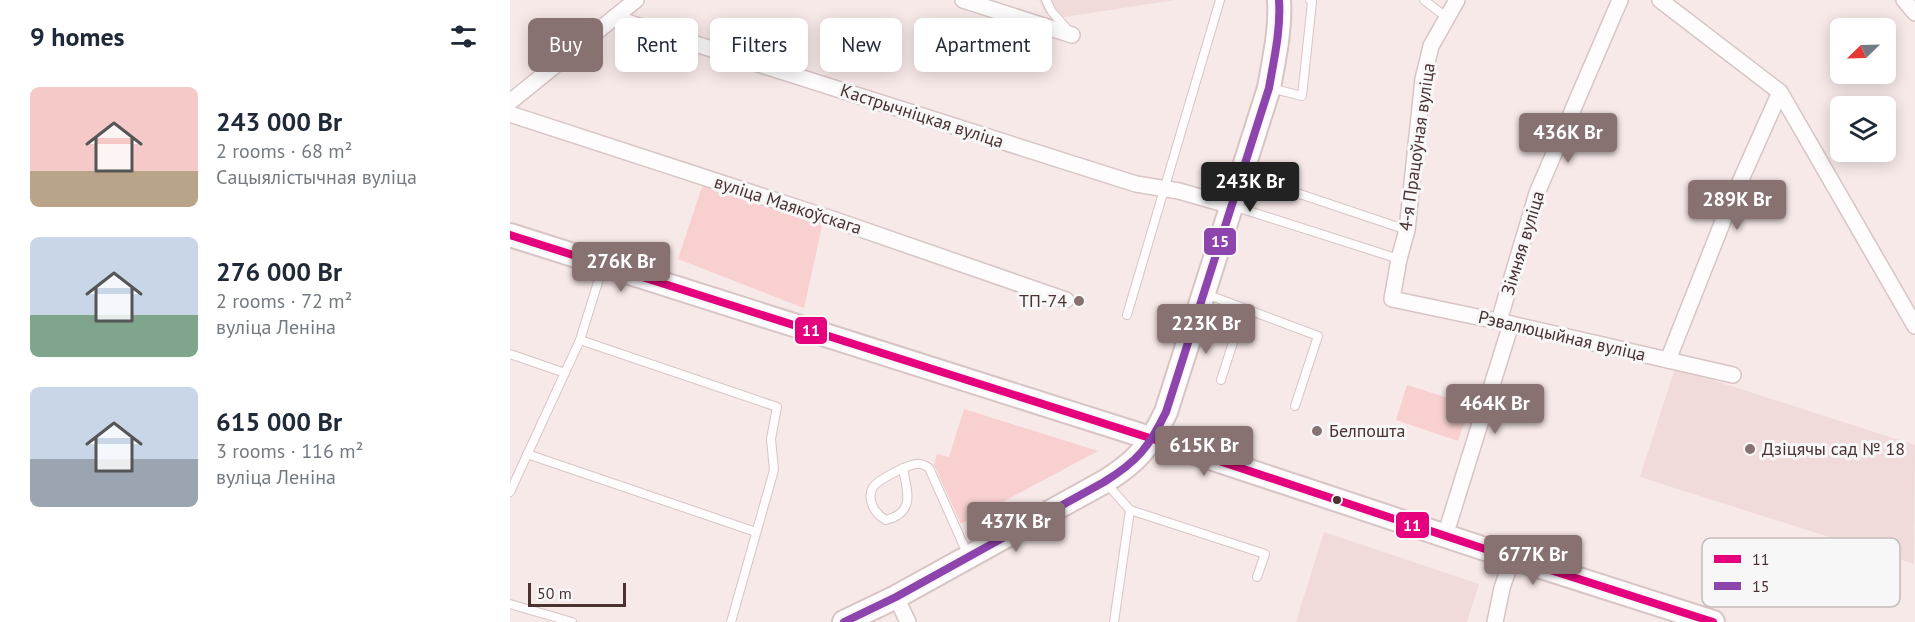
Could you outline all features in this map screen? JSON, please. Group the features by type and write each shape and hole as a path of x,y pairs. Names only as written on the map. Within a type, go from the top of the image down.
{"main road":[{"path":"844,622 896,597 1104,482 1124,470 1153,439 1166,412 1269,88 1276,53 1279,0"},
{"path":"510,235 1153,439 1713,622"}],"street":[{"path":"510,102 636,0"},
{"path":"963,0 1072,34"},
{"name":"4-я Працоўная вуліца","path":"1392,299 1407,230 1423,79 1431,46 1457,0"},
{"name":"Зімняя вуліца","path":"1445,536 1505,322 1538,193 1620,0"},
{"path":"1660,0 1780,92 1915,326"},
{"path":"1904,0 1915,13"},
{"name":"Кастрычніцкая вуліца","path":"614,18 1136,184 1164,187 1231,206"},
{"path":"1668,360 1727,211 1780,92"},
{"name":"вуліца Маякоўскага","path":"510,114 832,219 1066,300"},
{"name":"Рэвалюцыйная вуліца","path":"1392,299 1505,322 1732,375"},
{"path":"1495,622 1502,588 1512,558"},
{"path":"896,597 908,622"}],"lane":[{"path":"1046,0 1052,12 1072,34"},
{"path":"1127,315 1220,0"},
{"path":"1269,88 1302,96 1312,2 1310,0"},
{"path":"1424,0 1446,16"},
{"path":"1241,174 1407,230"},
{"path":"1231,206 1399,259"},
{"path":"510,492 580,340 603,266"},
{"path":"1204,293 1318,336 1296,406"},
{"path":"1221,380 1244,308"},
{"path":"580,340 777,407 771,439 774,470 731,622"},
{"path":"510,354 565,373"},
{"path":"527,454 756,532"},
{"path":"903,468 908,503 903,512 896,517 886,520 879,516 873,507 871,494 874,485 903,468 918,463 929,468 968,557"},
{"path":"1104,482 1113,489 1130,510 1264,554 1257,577"},
{"path":"1114,622 1130,510"},
{"path":"510,604 572,622"}],"shaded area":[{"path":"1039,0 1175,0 1065,17 1045,13"},
{"path":"703,184 822,226 804,308 678,259"},
{"path":"1675,368 1915,445 1914,564 1900,560 1900,538 1832,538 1640,477"},
{"path":"1407,385 1470,405 1458,441 1396,420"},
{"path":"964,409 1098,451 961,524 934,465 937,454 949,457"},
{"path":"1324,532 1479,584 1467,622 1296,622"}],"transit line":[{"name":"15","path":"844,622 896,597 1104,482 1126,467 1148,444 1166,412 1269,88 1278,33 1279,0"},
{"name":"11","path":"510,235 1153,439 1713,622"}],"place":[{"name":"ТП-74","path":"1079,301"},
{"name":"Белпошта","path":"1317,431"},
{"name":"Дзіцячы сад № 18","path":"1750,449"}]}
